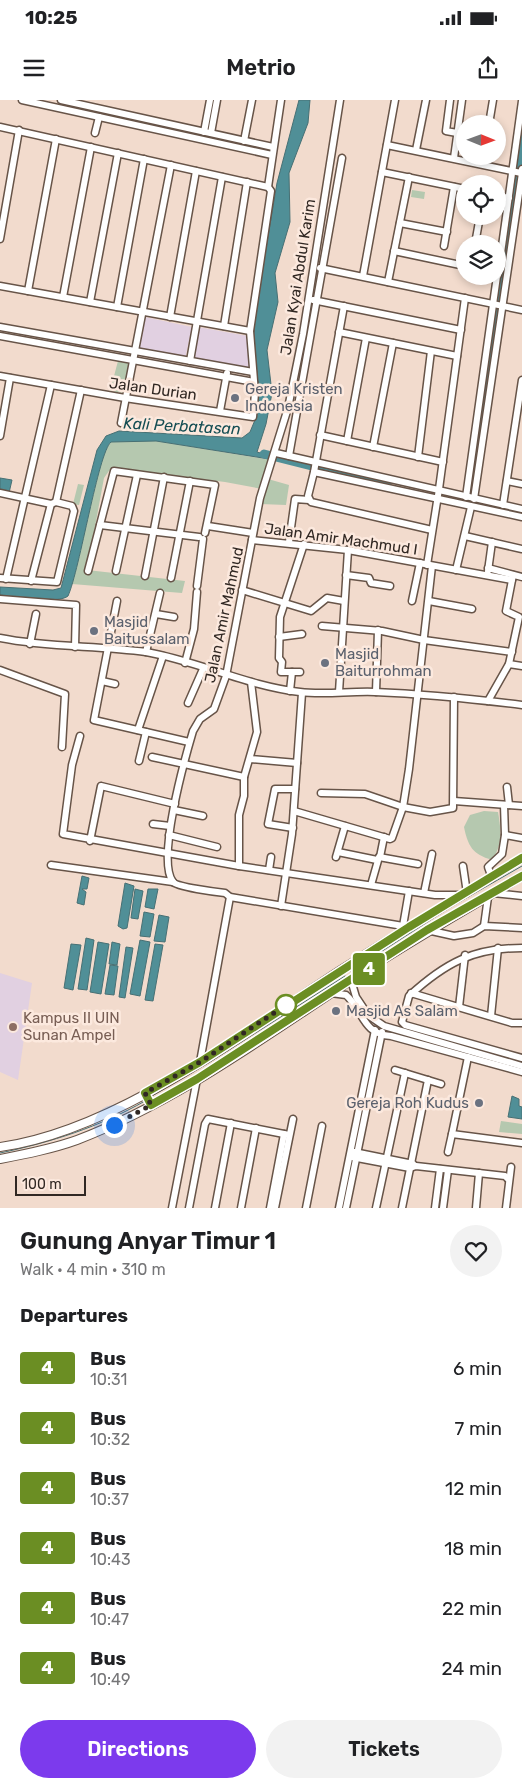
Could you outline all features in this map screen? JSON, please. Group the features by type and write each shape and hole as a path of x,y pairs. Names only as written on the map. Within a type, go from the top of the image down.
{"main road":[{"path":"0,1147 40,1138 77,1126 145,1093 200,1062 406,926 466,894 522,858"},
{"path":"0,1159 34,1152 75,1140 114,1125 151,1105 197,1079 427,930 522,876"},
{"path":"145,1093 151,1105"}],"street":[{"path":"22,100 272,155"},
{"path":"62,100 95,104 148,119 273,148"},
{"path":"208,132 210,100"},
{"path":"208,132 217,100"},
{"path":"244,141 252,100"},
{"path":"0,336 254,382 250,331 271,191 268,187 281,100"},
{"name":"Jalan Kyai Abdul Karim","path":"275,456 295,377 326,174 340,100"},
{"path":"363,276 395,100"},
{"path":"416,150 426,100"},
{"path":"450,100 445,129 447,132 456,133"},
{"path":"460,115 462,100"},
{"path":"490,115 492,100"},
{"path":"470,498 498,305 519,205 522,101"},
{"path":"95,133 98,117"},
{"path":"146,127 148,119"},
{"path":"0,127 268,187"},
{"path":"0,240 19,130"},
{"path":"28,291 56,139"},
{"path":"387,145 454,158 456,141"},
{"path":"63,297 91,147"},
{"path":"90,302 118,153"},
{"path":"289,456 342,158"},
{"path":"117,307 144,159"},
{"path":"121,423 170,165"},
{"path":"488,165 519,172"},
{"path":"170,317 196,171"},
{"path":"382,172 454,187 444,246"},
{"path":"504,235 509,198 519,172"},
{"path":"326,174 338,176"},
{"path":"190,361 222,177"},
{"path":"388,282 409,178"},
{"path":"224,326 247,182"},
{"path":"400,223 447,232"},
{"path":"394,251 456,264"},
{"path":"312,266 522,310"},
{"path":"498,285 498,305"},
{"path":"0,286 250,331"},
{"path":"308,298 461,330"},
{"path":"412,601 426,565 443,462 465,298"},
{"path":"310,501 308,496 344,306"},
{"path":"0,327 253,372"},
{"path":"339,332 457,356"},
{"path":"347,441 366,338"},
{"path":"374,447 393,343"},
{"path":"418,457 431,351"},
{"path":"220,411 228,368"},
{"name":"Jalan Durian","path":"0,376 125,398 253,417 254,382"},
{"path":"0,436 10,378"},
{"path":"503,505 522,380"},
{"path":"0,494 25,498 53,503 72,506 74,511 58,580 54,583 3,578 25,498 50,385"},
{"path":"32,581 81,390"},
{"path":"320,434 443,462"},
{"path":"275,456 289,456 315,467 438,495 471,507 522,517"},
{"name":"Jalan Amir Mahmud","path":"172,882 167,854 170,826 189,742 198,722 216,706 226,676 260,498 275,456"},
{"path":"315,467 438,495 470,498 522,509"},
{"path":"88,571 113,472 215,485 204,532 194,628 185,663"},
{"path":"116,571 137,474"},
{"path":"145,576 164,477"},
{"path":"171,578 190,481"},
{"path":"507,481 522,484"},
{"path":"289,542 295,499 432,530"},
{"path":"456,570 471,507"},
{"name":"Jalan Amir Machmud I","path":"100,524 179,534 204,532 253,534 289,542 348,550 456,570 487,572 513,578 522,578"},
{"path":"465,536 522,549"},
{"path":"487,572 492,542"},
{"path":"300,672 281,672 279,626 284,602 304,544"},
{"path":"339,692 348,550"},
{"path":"294,811 391,839 403,807 418,694 429,601 426,565"},
{"path":"346,575 368,578 370,583 390,586"},
{"path":"488,701 509,664 520,614 506,611 513,578"},
{"path":"242,590 311,611 327,598 344,601"},
{"path":"146,652 160,593"},
{"path":"0,599 75,604 77,608 74,647"},
{"path":"117,601 110,647 94,720 189,742"},
{"path":"429,601 472,609"},
{"path":"30,644 36,614"},
{"path":"156,614 174,617"},
{"path":"322,626 378,630 424,640 512,652"},
{"path":"376,692 378,630"},
{"path":"279,637 302,634"},
{"path":"0,638 30,644 110,647 146,652 226,676 290,691 418,694 522,705"},
{"path":"138,730 163,656"},
{"path":"509,664 522,666"},
{"path":"188,703 203,669"},
{"path":"0,670 64,693 62,746"},
{"path":"290,691 292,672"},
{"path":"102,680 116,684"},
{"path":"239,866 238,815 244,796 244,777 257,732 252,682"},
{"path":"281,906 289,872 302,692"},
{"path":"321,793 365,794 403,807 430,812 446,811 453,808 454,697"},
{"path":"139,761 146,732"},
{"path":"80,736 72,765 63,834 90,841 239,866 424,893 466,894 463,866"},
{"path":"152,757 244,777"},
{"path":"250,760 297,762"},
{"path":"90,841 101,786 202,816"},
{"path":"492,878 488,867 502,854 505,835 506,787"},
{"path":"293,828 268,824 275,789 295,789"},
{"path":"454,801 522,806"},
{"path":"153,824 170,826"},
{"path":"345,826 337,855 418,864"},
{"path":"505,835 522,838"},
{"path":"169,836 216,847"},
{"path":"371,885 384,837"},
{"path":"424,893 432,854"},
{"path":"269,870 271,857"},
{"path":"51,865 172,882 225,893 234,898 406,926 409,891"},
{"path":"484,926 490,895 522,896"},
{"path":"200,1062 234,898"},
{"path":"427,930 454,936 473,933 484,926 522,928"},
{"path":"491,1016 498,948"},
{"path":"522,948 498,948 465,955 411,993 407,999 402,1022 405,1025 522,1058"},
{"path":"460,1006 465,955"},
{"path":"448,968 463,973"},
{"path":"351,980 353,998 374,1032 522,1072"},
{"path":"425,982 426,996"},
{"path":"331,993 353,998 376,1023 522,1066"},
{"path":"411,993 522,1023"},
{"path":"346,1208 376,1023"},
{"path":"339,1208 354,1155 384,1026"},
{"path":"448,1152 468,1057"},
{"path":"395,1070 441,1084"},
{"path":"376,1208 405,1073"},
{"path":"172,1208 197,1079"},
{"path":"402,1208 428,1080"},
{"path":"189,1208 206,1121 210,1119 287,1135"},
{"path":"270,1208 287,1135 293,1119"},
{"path":"214,1208 231,1123"},
{"path":"306,1208 322,1126"},
{"path":"241,1208 256,1128"},
{"path":"452,1134 522,1143"},
{"path":"275,1208 287,1135"},
{"path":"354,1155 412,1166 505,1176 508,1179"},
{"path":"506,1208 508,1179 511,1167"},
{"path":"435,1208 440,1169"},
{"path":"443,1208 448,1170"},
{"path":"476,1208 479,1172"}],"shaded area":[{"path":"145,317 192,327 185,359 139,350"},
{"path":"198,327 248,336 251,370 191,359"},
{"name":"Kampus II UIN Sunan Ampel","path":"0,973 32,983 18,1080 0,1072"}],"green space":[{"path":"412,190 425,192 424,199 411,197"},
{"path":"118,361 129,363 123,393 110,391"},
{"path":"128,440 156,441 272,460 262,489 225,482 111,468 104,478 87,570 185,581 182,593 72,584 103,454 111,442"},
{"path":"268,479 289,485 286,505 260,504"},
{"path":"78,484 84,485 79,505 73,504"},
{"path":"484,811 498,812 500,843 492,860 475,852 469,844 464,827 470,815"},
{"path":"501,1121 522,1124 522,1134 499,1132"}],"water":[{"name":"Kali Perbatasan","path":"299,100 310,100 308,123 289,173 290,222 275,273 278,302 267,350 272,393 266,424 257,452 270,456 269,459 156,441 111,442 100,467 78,562 68,596 56,600 46,600 0,595 0,587 53,590 61,588 97,450 106,436 119,431 242,438 250,432 255,420 257,395 252,331 277,183"},
{"path":"0,478 12,480 9,493 0,491"},
{"path":"82,876 89,878 87,889 82,889 86,892 84,905 77,903"},
{"path":"125,883 134,886 127,928 123,929 118,926"},
{"path":"135,889 143,891 138,919 131,918"},
{"path":"148,889 158,889 154,909 145,907"},
{"path":"144,912 154,914 150,937 140,936"},
{"path":"159,915 169,917 165,942 154,941"},
{"path":"86,938 94,940 87,990 78,989"},
{"path":"140,940 150,942 140,996 130,994"},
{"path":"98,942 109,944 101,994 90,992"},
{"path":"112,942 120,944 117,965 109,964"},
{"path":"71,944 81,945 73,990 64,988"},
{"path":"155,944 163,945 153,1001 145,1000"},
{"path":"126,947 133,948 125,998 119,997"},
{"path":"110,965 118,966 114,995 105,994"},
{"path":"512,1096 519,1099 519,1106 522,1107 522,1119 508,1117"}],"waterway":[{"path":"469,502 522,136"},
{"path":"264,454 387,485"},
{"path":"351,971 454,905 522,866"},
{"path":"152,1096 210,1062 345,976"},
{"path":"354,1150 371,1063"},
{"path":"0,1153 75,1133 110,1119 145,1101"},
{"path":"342,1208 352,1159"}],"bus line":[{"name":"4","path":"522,858 343,968 200,1062 145,1093 151,1105 197,1079 427,930 522,876"}],"place":[{"name":"Gereja Kristen Indonesia","path":"235,398"},
{"name":"Masjid Baitussalam","path":"94,631"},
{"name":"Masjid Baiturrohman","path":"325,663"},
{"name":"Masjid As Salam","path":"336,1011"},
{"name":"Kampus II UIN Sunan Ampel","path":"13,1027"},
{"name":"Gereja Roh Kudus","path":"479,1103"}],"route":[{"path":"114,1125 151,1105 145,1093 200,1062 286,1005"}]}
